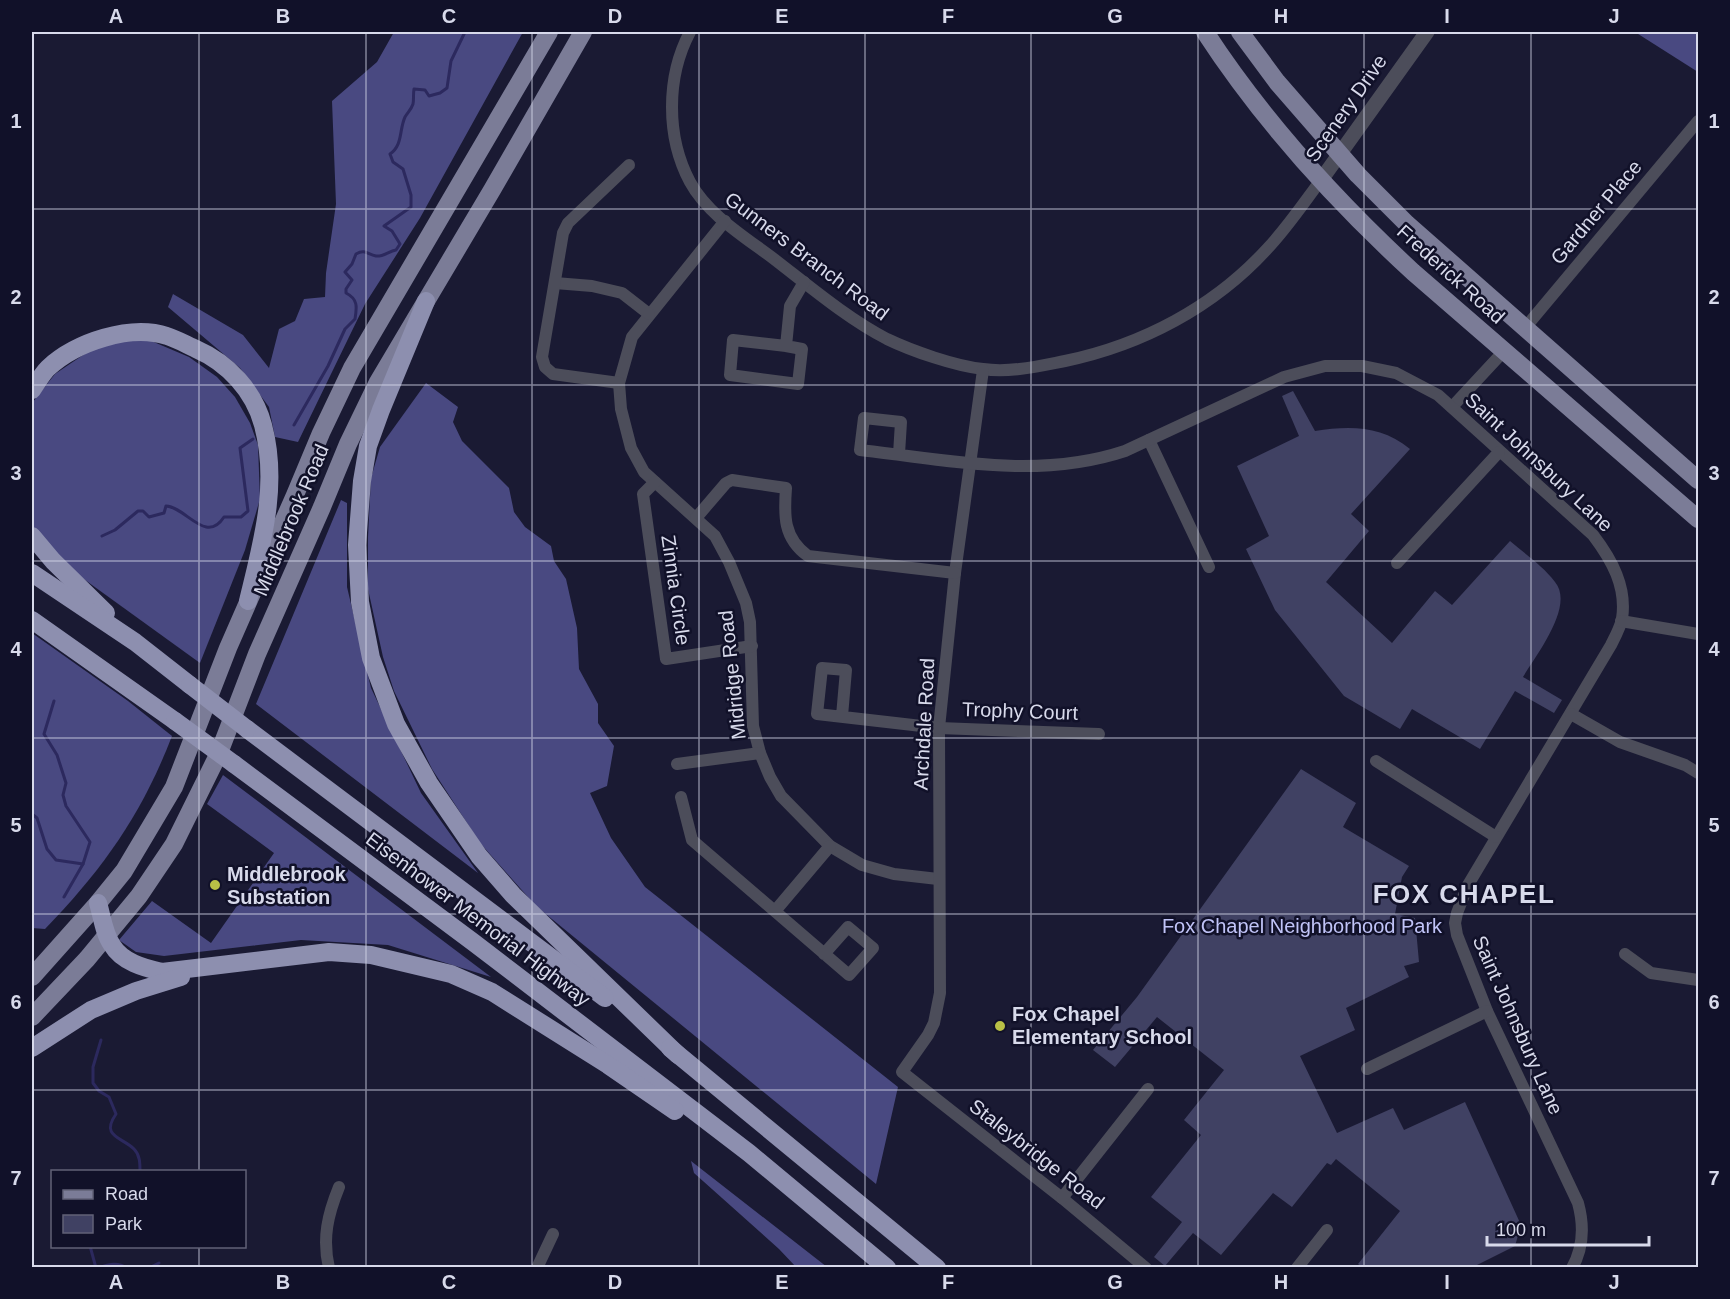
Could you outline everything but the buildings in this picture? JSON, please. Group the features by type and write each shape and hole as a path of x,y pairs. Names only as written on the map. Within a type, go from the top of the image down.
{"highway":[{"path":"426,301 368,446 357,545 360,603 371,658 396,724 429,783 479,856 513,895 678,1055"},
{"path":"32,390 48,368 72,352 100,338 130,332 166,335 213,356 237,377 251,398 263,424 268,457 268,510 248,601"},
{"path":"32,536 53,561 135,642"},
{"path":"32,573 135,642 247,729 640,1024 937,1268"},
{"name":"Eisenhower Memorial Highway","path":"32,620 234,764 473,942 749,1153 887,1268"},
{"path":"98,903 112,945 124,957 142,968 162,972 329,952 371,955 451,974 492,992 608,1065 799,1196"},
{"path":"32,1048 91,1010 136,991 194,973 243,962"}],"main road":[{"name":"Middlebrook Road","path":"32,977 124,871 174,787 228,648 321,433 352,368 549,32"},
{"name":"Middlebrook Road","path":"32,1017 87,959 140,896 174,844 219,753 257,654 348,444 378,382 583,32"},
{"name":"Frederick Road","path":"1205,32 1254,101 1321,180 1371,232 1413,272 1698,519"},
{"name":"Frederick Road","path":"1240,32 1277,82 1340,154 1407,224 1698,480"}],"street":[{"name":"Gunners Branch Road","path":"690,32 676,72 671,111 673,130 680,161 691,184 711,210 804,282 886,338 923,354 984,370 1033,368 1081,358 1151,334 1197,308 1233,281 1266,250 1291,222 1321,180"},
{"name":"Scenery Drive","path":"1321,180 1426,32"},
{"name":"Gardner Place","path":"1524,328 1698,121"},
{"path":"619,383 553,374 545,366 542,357 563,233 568,223 629,165"},
{"name":"Midridge Road","path":"725,221 632,337 619,383 621,410 631,448 644,472 715,536 729,562 746,603 752,646 753,726 760,753 781,796 830,846 862,866 894,874 938,879"},
{"path":"786,346 790,306 804,282"},
{"path":"555,283 603,288 622,293 649,314"},
{"path":"733,340 786,346 802,349 798,384 730,375 733,340"},
{"path":"1452,407 1504,351"},
{"name":"Saint Johnsbury Lane","path":"899,454 1016,467 1072,464 1101,459 1149,440 1284,377 1324,366 1362,366 1396,373 1438,395 1593,535 1608,555 1619,584 1623,604 1621,621 1611,645 1468,885 1455,923 1463,953 1487,1011 1578,1203 1583,1220 1582,1237 1575,1267"},
{"name":"Archdale Road","path":"902,1072 928,1035 936,1014 940,993 939,728 955,573 984,370"},
{"path":"1149,440 1209,567"},
{"path":"1397,563 1499,452"},
{"path":"696,518 726,483 732,480 786,488 784,519 800,549 808,555 955,573"},
{"name":"Zinnia Circle","path":"655,482 643,494 666,659 752,646"},
{"path":"1621,621 1698,634"},
{"path":"1571,714 1620,742 1685,765 1698,773"},
{"name":"Trophy Court","path":"842,716 939,728 1099,734"},
{"path":"677,764 760,753"},
{"path":"1376,761 1496,837"},
{"path":"681,797 692,840 824,954"},
{"path":"775,911 830,846"},
{"path":"1625,954 1651,973 1698,980"},
{"path":"1367,1069 1487,1011"},
{"name":"Staleybridge Road","path":"902,1072 1062,1198 1146,1268"},
{"path":"1062,1198 1148,1089"},
{"path":"329,1268 325,1251 326,1230 330,1208 339,1187"},
{"path":"1297,1268 1327,1230"},
{"path":"537,1268 553,1234"}],"green space":[{"path":"1293,391 1315,431 1352,428 1376,431 1388,435 1410,449 1351,514 1369,531 1326,582 1392,643 1435,591 1452,605 1510,541 1545,571 1560,592 1557,617 1544,644 1523,677 1562,700 1554,713 1515,691 1480,749 1412,709 1400,729 1344,696 1275,610 1246,549 1269,536 1237,466 1299,436 1282,396"},
{"name":"Fox Chapel Neighborhood Park","path":"1301,769 1356,803 1343,827 1409,866 1402,877 1395,914 1415,918 1419,962 1404,966 1409,977 1346,1008 1355,1030 1300,1056 1337,1133 1393,1108 1404,1130 1465,1102 1521,1225 1515,1246 1473,1267 1362,1267 1358,1264 1400,1211 1336,1159 1331,1165 1327,1163 1292,1207 1273,1193 1221,1255 1193,1233 1165,1266 1154,1257 1182,1222 1151,1197 1201,1135 1184,1120 1224,1070 1157,1017 1115,1067 1093,1050 1137,997"}],"shaded area":[{"path":"394,32 523,32 420,218 365,304 298,442 275,437 269,407 240,368 168,307 173,294 243,335 269,368 279,329 295,321 304,299 325,297 326,273 336,204 332,101 377,62"},
{"path":"1635,32 1698,32 1698,72"},
{"path":"149,340 189,357 217,377 235,397 250,423 258,445 260,499 245,550 200,663 74,572 34,530 32,524 32,403 55,374 92,349 113,342"},
{"path":"426,383 458,407 453,422 462,441 509,488 514,512 525,527 551,546 554,561 566,579 577,628 579,669 598,704 598,723 614,746 607,786 590,793 611,838 645,887 898,1087 876,1184 536,906 480,843 432,769 394,691 383,657 368,589 371,478 380,447"},
{"path":"341,500 347,503 347,587 371,688 421,793 478,873 256,704"},
{"path":"32,633 128,701 172,736 148,791 119,839 85,885 45,929 32,928"},
{"path":"223,775 491,977 388,945 301,940 164,956 136,952 119,940 152,901 211,943 274,853 207,804"},
{"path":"691,1161 827,1267 796,1267 694,1173"}],"waterway":[{"path":"294,425 328,366 345,329 355,319 356,304 353,298 346,293 352,280 345,272 352,264 356,254 364,252 381,256 396,250 400,244 392,231 384,226 411,207 411,195 403,169 393,162 390,154 399,142 403,122 413,104 414,89 425,90 429,96 447,88 451,61 465,32"},
{"path":"102,536 115,530 138,511 143,511 149,517 164,513 166,506 181,512 203,526 217,525 224,517 241,517 248,511 240,448 253,439"},
{"path":"54,701 44,734 57,755 66,783 63,795 66,806 90,842 83,864 64,897"},
{"path":"32,814 37,818 47,849 56,860 83,864"},
{"path":"101,1040 93,1067 93,1083 99,1091 109,1097 116,1114 110,1127 112,1132 114,1136 136,1151 140,1170"},
{"path":"91,1248 96,1268"},
{"path":"149,1268 159,1263"},
{"path":"100,1268 113,1264 126,1268"}],"place":[{"name":"Middlebrook Substation","path":"215,885"},
{"name":"Fox Chapel Elementary School","path":"1000,1026"}],"district":[{"name":"FOX CHAPEL","path":"1464,894"}]}
